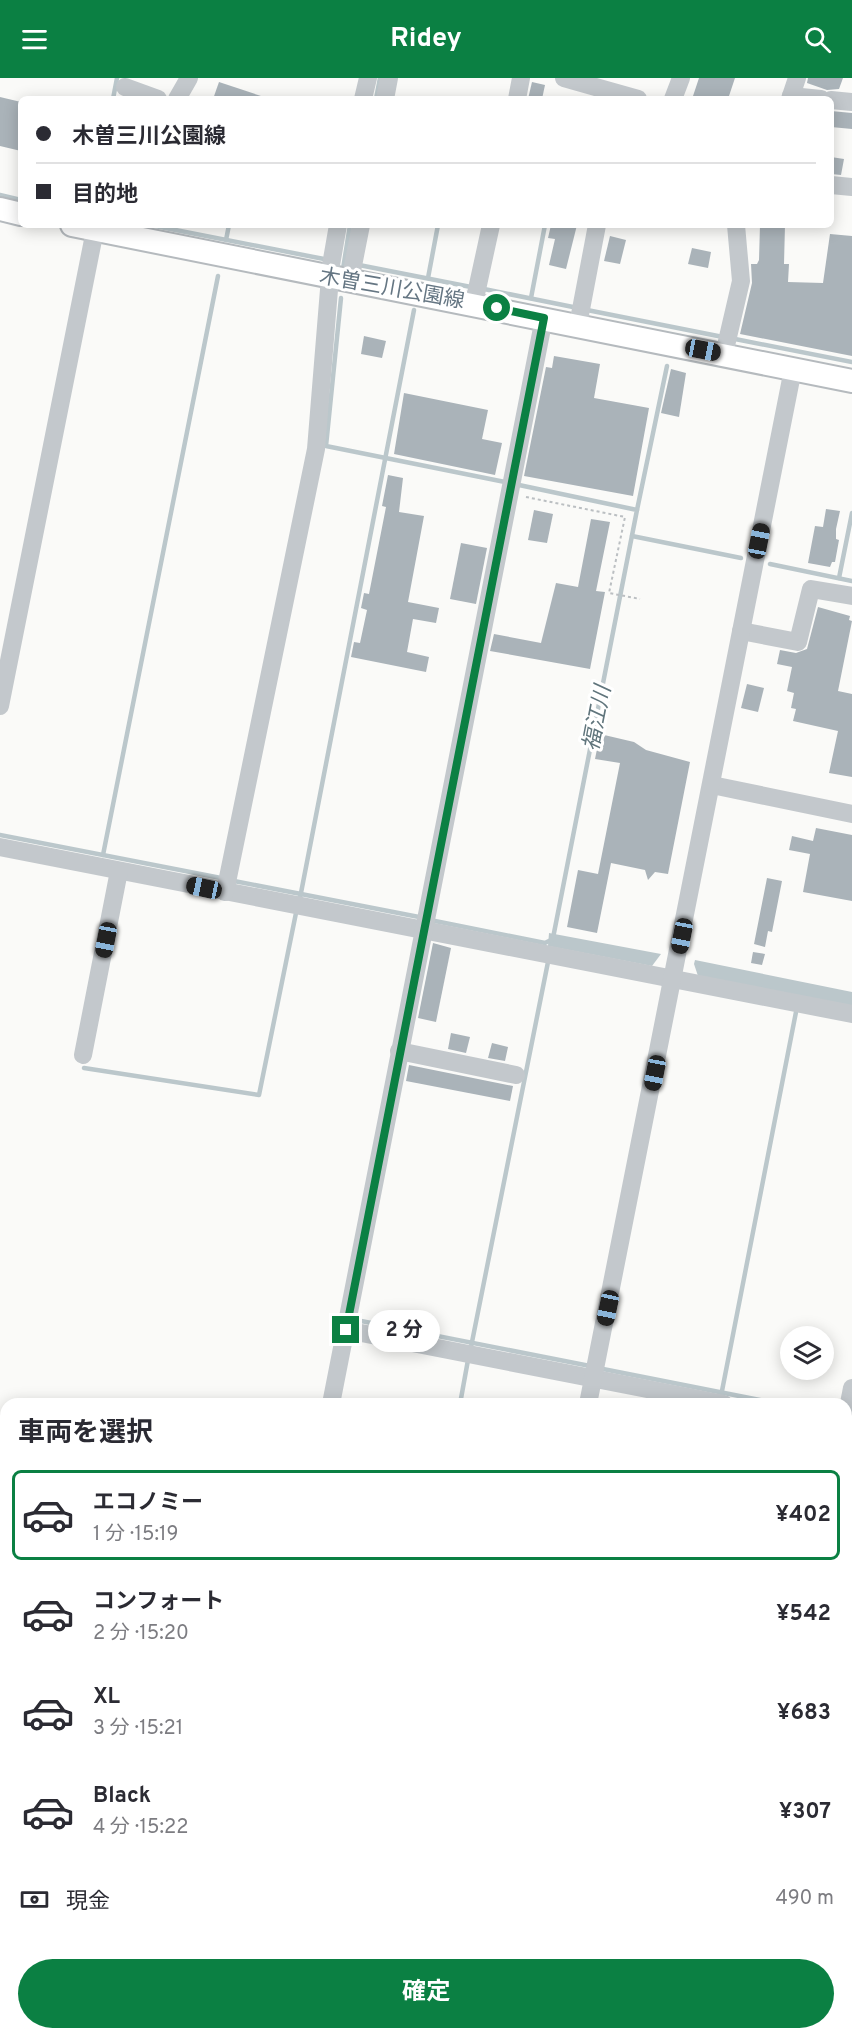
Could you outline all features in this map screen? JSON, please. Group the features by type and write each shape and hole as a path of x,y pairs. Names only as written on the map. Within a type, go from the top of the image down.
{"main road":[{"path":"0,209 18,213"},
{"name":"木曽三川公園線","path":"101,228 340,279 474,303 852,381"}],"street":[{"path":"179,96 189,78"},
{"path":"364,96 368,78"},
{"path":"386,96 389,78"},
{"path":"518,96 521,78"},
{"path":"564,78 622,96"},
{"path":"675,96 681,78"},
{"path":"790,96 797,78"},
{"path":"124,88 149,96"},
{"path":"834,100 852,102"},
{"path":"834,185 852,187"},
{"path":"0,706 96,228"},
{"path":"225,892 316,449 340,279 339,228"},
{"path":"340,279 360,228"},
{"path":"474,303 490,228"},
{"path":"578,325 596,228"},
{"path":"724,354 741,281 736,228"},
{"path":"332,1398 544,318"},
{"path":"589,1398 674,980 793,369"},
{"path":"741,631 798,642 812,589 852,596"},
{"path":"712,785 852,813"},
{"path":"0,848 852,1014"},
{"path":"83,1055 119,871"},
{"path":"399,1051 516,1075"},
{"path":"346,1330 694,1398"}],"path":[{"path":"509,493 625,517 609,593 640,599"}],"shaded area":[{"path":"549,933 661,954 652,966 548,946"},
{"path":"695,960 852,992 852,1006 698,976"}],"building":[{"path":"699,78 735,78 729,96 693,96"},
{"path":"808,78 843,78 839,89 827,90 807,83"},
{"path":"219,82 261,96 214,96"},
{"path":"532,82 545,85 543,96 529,96"},
{"path":"0,97 18,101 18,150 0,146"},
{"path":"834,111 852,113 852,129 834,127"},
{"path":"834,157 844,159 841,175 834,174"},
{"path":"550,228 576,228 566,269 549,265 555,239 548,238"},
{"path":"760,228 785,228 784,264 789,264 788,282 823,283 830,234 852,236 852,356 740,334 752,283 751,264 757,264"},
{"path":"610,236 626,240 620,264 604,261"},
{"path":"692,248 711,252 708,268 688,264"},
{"path":"364,336 386,341 382,358 361,354"},
{"path":"554,356 600,364 594,398 649,408 633,496 524,476 546,367 552,368"},
{"path":"671,369 686,373 679,417 661,413"},
{"path":"404,393 488,410 482,439 502,443 495,475 394,454"},
{"path":"388,475 403,478 399,512 424,516 408,602 439,608 436,623 413,619 407,652 429,657 426,672 351,657 354,642 360,643 367,610 361,608 364,593 369,594 386,507 382,506"},
{"path":"826,509 840,511 836,529 836,539 839,540 835,562 832,562 830,567 808,563 815,526 823,527"},
{"path":"534,510 553,514 547,543 528,540"},
{"path":"591,519 610,522 596,591 605,592 590,669 490,651 494,634 541,643 556,583 578,587"},
{"path":"461,543 487,548 476,604 450,599"},
{"path":"818,607 850,616 849,620 852,621 838,691 852,694 852,777 829,773 838,731 793,721 796,709 791,708 794,693 787,691 792,667 777,664 780,650 796,653 807,649"},
{"path":"747,684 764,688 758,712 741,708"},
{"path":"600,734 634,742 646,750 690,762 668,874 655,872 648,880 645,870 611,863 597,933 567,927 578,870 598,874 620,763 595,759"},
{"path":"816,828 852,835 852,901 803,892 810,854 789,850 792,836 813,841"},
{"path":"767,878 782,881 772,932 768,931 765,947 754,944"},
{"path":"433,943 451,948 436,1022 418,1018"},
{"path":"753,952 765,954 762,965 751,963"},
{"path":"451,1033 470,1037 466,1053 448,1049"},
{"path":"492,1043 508,1047 505,1061 488,1058"},
{"path":"409,1065 513,1086 510,1101 406,1081"}],"waterway":[{"path":"114,96 117,78"},
{"name":"福江川","path":"377,96 380,78"},
{"path":"0,195 18,199"},
{"path":"165,228 324,259"},
{"path":"226,240 228,228"},
{"name":"福江川","path":"343,269 350,228"},
{"path":"428,278 437,228"},
{"path":"531,298 544,228"},
{"path":"359,265 471,287"},
{"path":"103,855 218,276"},
{"path":"484,289 573,307"},
{"name":"福江川","path":"341,298 326,446 505,482"},
{"path":"300,898 414,310"},
{"path":"587,310 723,337"},
{"path":"735,339 852,362"},
{"path":"637,510 667,366"},
{"name":"福江川","path":"519,485 637,510 553,938"},
{"path":"839,578 852,513"},
{"path":"632,536 741,558"},
{"path":"770,564 852,581"},
{"path":"0,835 221,878"},
{"path":"234,881 419,917"},
{"path":"84,1068 259,1095 296,913"},
{"path":"435,921 545,943 553,939"},
{"path":"471,1347 548,962"},
{"path":"721,1396 796,1012"},
{"path":"356,1320 590,1366"},
{"path":"461,1398 468,1360"},
{"path":"603,1369 750,1398"}],"route":[{"path":"346,1330 544,318 497,308"}]}
